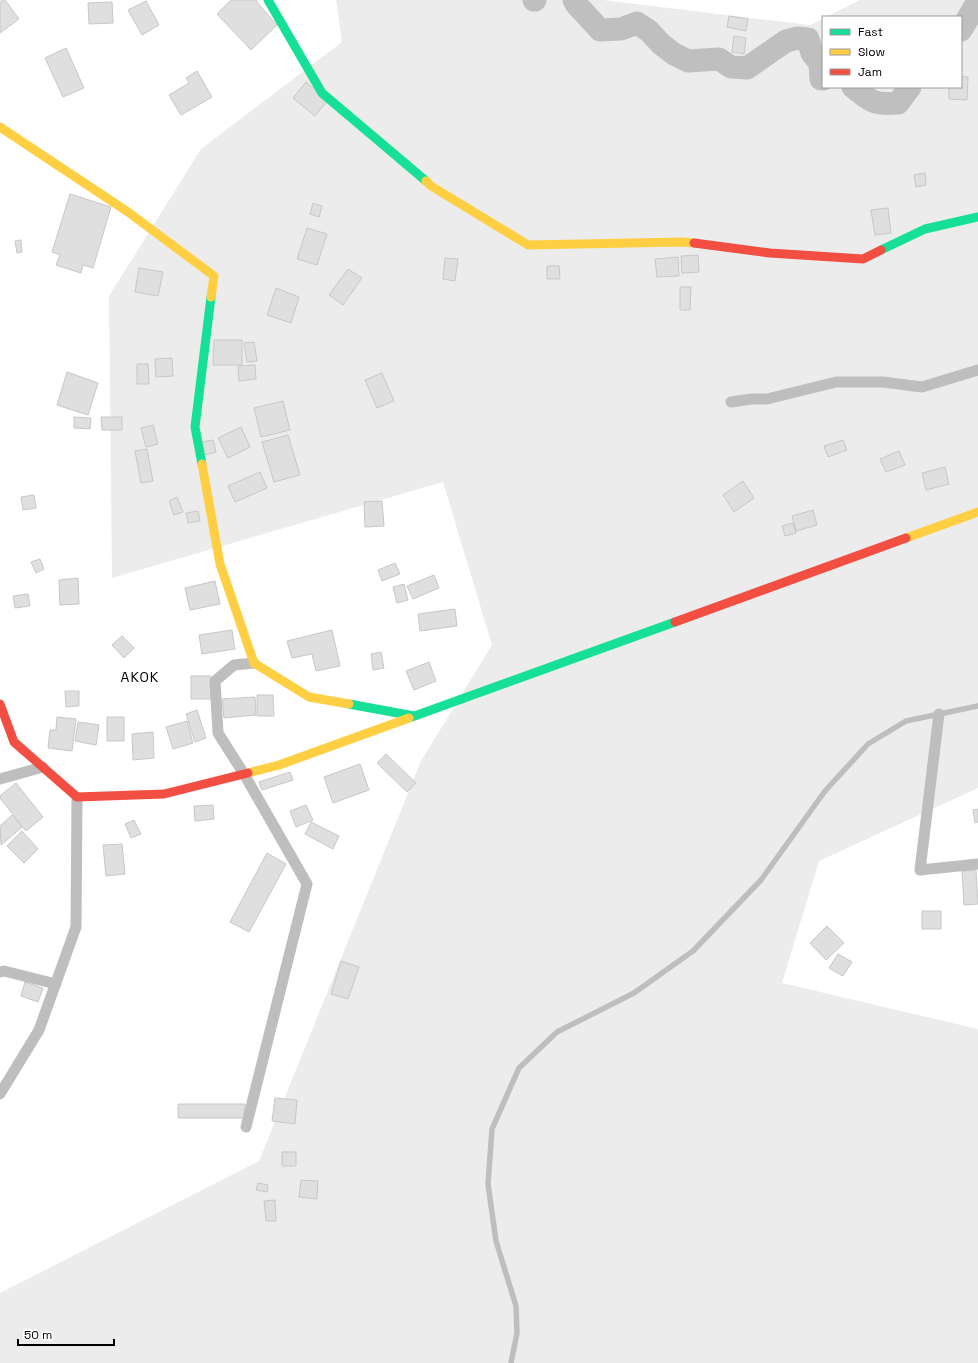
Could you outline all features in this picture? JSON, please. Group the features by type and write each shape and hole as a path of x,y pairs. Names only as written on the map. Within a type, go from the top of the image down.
{"street":[{"path":"268,0 322,93 431,186 528,245 682,242 770,253 864,259 925,229 978,217"},
{"path":"0,127 128,212 214,276 195,427 220,564 254,663"},
{"path":"732,402 752,399 767,399 836,382 883,382 922,387 978,370"},
{"path":"0,704 14,742 77,797 164,794 279,765 978,512"},
{"path":"246,1127 307,884 244,774 218,733 215,681 234,665 254,663 309,697 415,716"},
{"path":"939,714 920,870 978,864"},
{"path":"0,779 42,767"},
{"path":"0,1094 39,1030 76,928 77,797"},
{"path":"0,972 4,971 56,984"}],"lane":[{"path":"512,1363 517,1333 516,1306 496,1241 488,1184 492,1129 519,1068 558,1032 634,993 693,951 762,880 825,791 868,744 906,721 978,706"}],"shaded area":[{"path":"336,0 603,0 810,25 822,19 822,88 962,88 962,16 828,16 860,0 978,0 978,788 819,861 782,983 978,1029 978,1363 0,1363 0,1293 259,1161 421,761 492,645 443,482 112,578 109,296 201,149 342,42"}],"building":[{"path":"5,0 19,19 0,33 0,2"},
{"path":"231,0 257,0 256,1 277,25 251,50 217,14"},
{"path":"146,1 159,25 142,35 128,10"},
{"path":"112,2 113,23 89,24 88,3"},
{"path":"729,16 748,19 746,31 727,27"},
{"path":"734,36 746,38 744,54 732,52"},
{"path":"66,48 84,88 63,97 45,58"},
{"path":"197,71 212,97 181,115 169,95 189,83 186,78"},
{"path":"962,77 968,77 967,100 949,99 949,88 962,88"},
{"path":"306,82 328,100 315,116 293,98"},
{"path":"925,173 926,185 916,187 914,175"},
{"path":"70,194 111,207 93,268 83,265 81,273 56,265 60,255 52,252"},
{"path":"313,203 322,206 319,217 310,214"},
{"path":"888,208 891,233 875,235 871,210"},
{"path":"307,228 327,234 317,265 297,259"},
{"path":"21,240 22,252 17,253 15,241"},
{"path":"698,255 699,272 682,273 681,256"},
{"path":"678,257 679,276 657,277 655,259"},
{"path":"445,258 458,259 455,281 443,279"},
{"path":"547,266 559,266 560,279 547,279"},
{"path":"139,268 163,272 158,296 135,292"},
{"path":"348,269 362,278 343,305 329,295"},
{"path":"680,287 691,287 690,310 680,310"},
{"path":"276,288 299,297 291,323 267,315"},
{"path":"214,340 242,340 242,365 213,365"},
{"path":"254,342 257,361 247,362 244,343"},
{"path":"172,358 173,376 156,377 155,359"},
{"path":"137,364 148,364 149,384 137,384"},
{"path":"255,365 256,379 239,381 238,366"},
{"path":"67,372 98,383 88,415 57,405"},
{"path":"382,373 394,401 377,408 365,380"},
{"path":"283,401 290,430 261,437 254,408"},
{"path":"74,417 91,418 90,429 74,428"},
{"path":"101,417 122,417 122,430 102,430"},
{"path":"153,425 158,444 146,447 141,428"},
{"path":"241,427 250,447 228,458 218,438"},
{"path":"288,435 300,475 274,482 262,442"},
{"path":"213,440 216,452 205,455 202,442"},
{"path":"843,440 847,450 828,457 824,446"},
{"path":"147,449 153,481 141,483 135,451"},
{"path":"899,451 905,465 886,472 880,459"},
{"path":"945,467 949,484 926,490 922,473"},
{"path":"260,472 267,488 235,502 228,486"},
{"path":"743,481 754,498 734,512 723,495"},
{"path":"34,495 36,508 23,510 21,497"},
{"path":"177,497 183,512 174,515 169,501"},
{"path":"382,501 384,526 365,527 364,502"},
{"path":"813,510 817,525 796,531 792,516"},
{"path":"198,511 200,521 188,523 186,513"},
{"path":"793,523 796,533 785,536 782,526"},
{"path":"40,559 44,569 36,573 31,562"},
{"path":"395,563 400,574 382,581 378,570"},
{"path":"434,575 439,588 413,599 407,586"},
{"path":"78,578 79,604 60,605 59,580"},
{"path":"215,581 220,604 190,610 185,588"},
{"path":"404,584 408,600 397,603 393,587"},
{"path":"28,594 30,606 15,608 13,596"},
{"path":"455,609 457,626 420,631 418,614"},
{"path":"232,630 235,649 202,654 199,635"},
{"path":"332,630 340,666 316,671 312,654 292,658 287,641"},
{"path":"122,636 134,648 124,658 112,645"},
{"path":"381,652 384,668 373,670 371,654"},
{"path":"429,662 436,681 414,690 406,671"},
{"path":"191,676 211,676 211,699 191,699"},
{"path":"65,691 79,691 79,706 66,707"},
{"path":"257,695 273,695 274,716 257,716"},
{"path":"255,697 256,715 224,718 222,699"},
{"path":"197,710 206,738 195,742 186,714"},
{"path":"57,717 76,719 72,751 48,748 50,730 56,730"},
{"path":"107,717 124,717 124,741 107,741"},
{"path":"187,721 193,743 173,749 166,727"},
{"path":"78,722 99,725 96,745 75,741"},
{"path":"153,732 154,758 133,760 132,734"},
{"path":"386,754 416,783 407,792 377,763"},
{"path":"360,764 369,790 333,803 324,777"},
{"path":"290,772 293,780 262,790 259,782"},
{"path":"16,783 43,817 26,831 0,798 0,796"},
{"path":"213,805 214,819 195,821 194,806"},
{"path":"306,805 313,820 296,827 290,811"},
{"path":"978,809 978,822 975,823 973,810"},
{"path":"12,815 22,827 1,845 0,826"},
{"path":"134,820 141,834 131,838 125,824"},
{"path":"311,822 339,836 333,849 305,834"},
{"path":"22,831 38,849 24,863 7,846"},
{"path":"122,844 125,874 106,876 103,845"},
{"path":"267,853 286,864 249,932 230,922"},
{"path":"976,870 978,904 964,905 962,871"},
{"path":"922,911 941,911 941,929 922,929"},
{"path":"827,926 844,943 826,960 810,943"},
{"path":"838,954 852,962 843,976 829,968"},
{"path":"341,961 359,967 348,999 331,994"},
{"path":"25,982 43,988 38,1002 21,996"},
{"path":"275,1098 297,1100 295,1124 272,1121"},
{"path":"178,1104 245,1104 245,1118 178,1118"},
{"path":"282,1152 296,1152 296,1166 282,1166"},
{"path":"301,1180 318,1181 317,1199 299,1197"},
{"path":"258,1183 268,1185 267,1192 256,1190"},
{"path":"275,1200 276,1221 266,1221 264,1201"}],"waterway":[{"path":"574,0 600,30 621,29 637,23 649,31 661,44 674,54 688,61 719,59 731,67 747,68 786,41 798,38 808,39 812,53 820,63 822,79"},
{"path":"962,28 978,1"},
{"path":"854,88 869,99 878,103 890,104 898,103 909,88"}],"traffic: fast":[{"path":"268,0 322,93 426,181"},
{"path":"881,250 925,229 978,217"},
{"path":"202,464 195,427 211,297"},
{"path":"409,718 675,622"},
{"path":"349,704 414,716"}],"traffic: slow":[{"path":"0,127 128,212 214,276 211,297"},
{"path":"426,181 431,186 528,245 694,243"},
{"path":"202,464 220,564 254,663 309,697 349,704"},
{"path":"906,538 978,512"},
{"path":"248,773 279,765 409,718"}],"traffic: jam":[{"path":"694,243 770,253 863,259 881,250"},
{"path":"675,622 906,538"},
{"path":"0,704 14,742 77,797 164,794 248,773"}],"district":[{"name":"AKOK","path":"140,677"}]}
